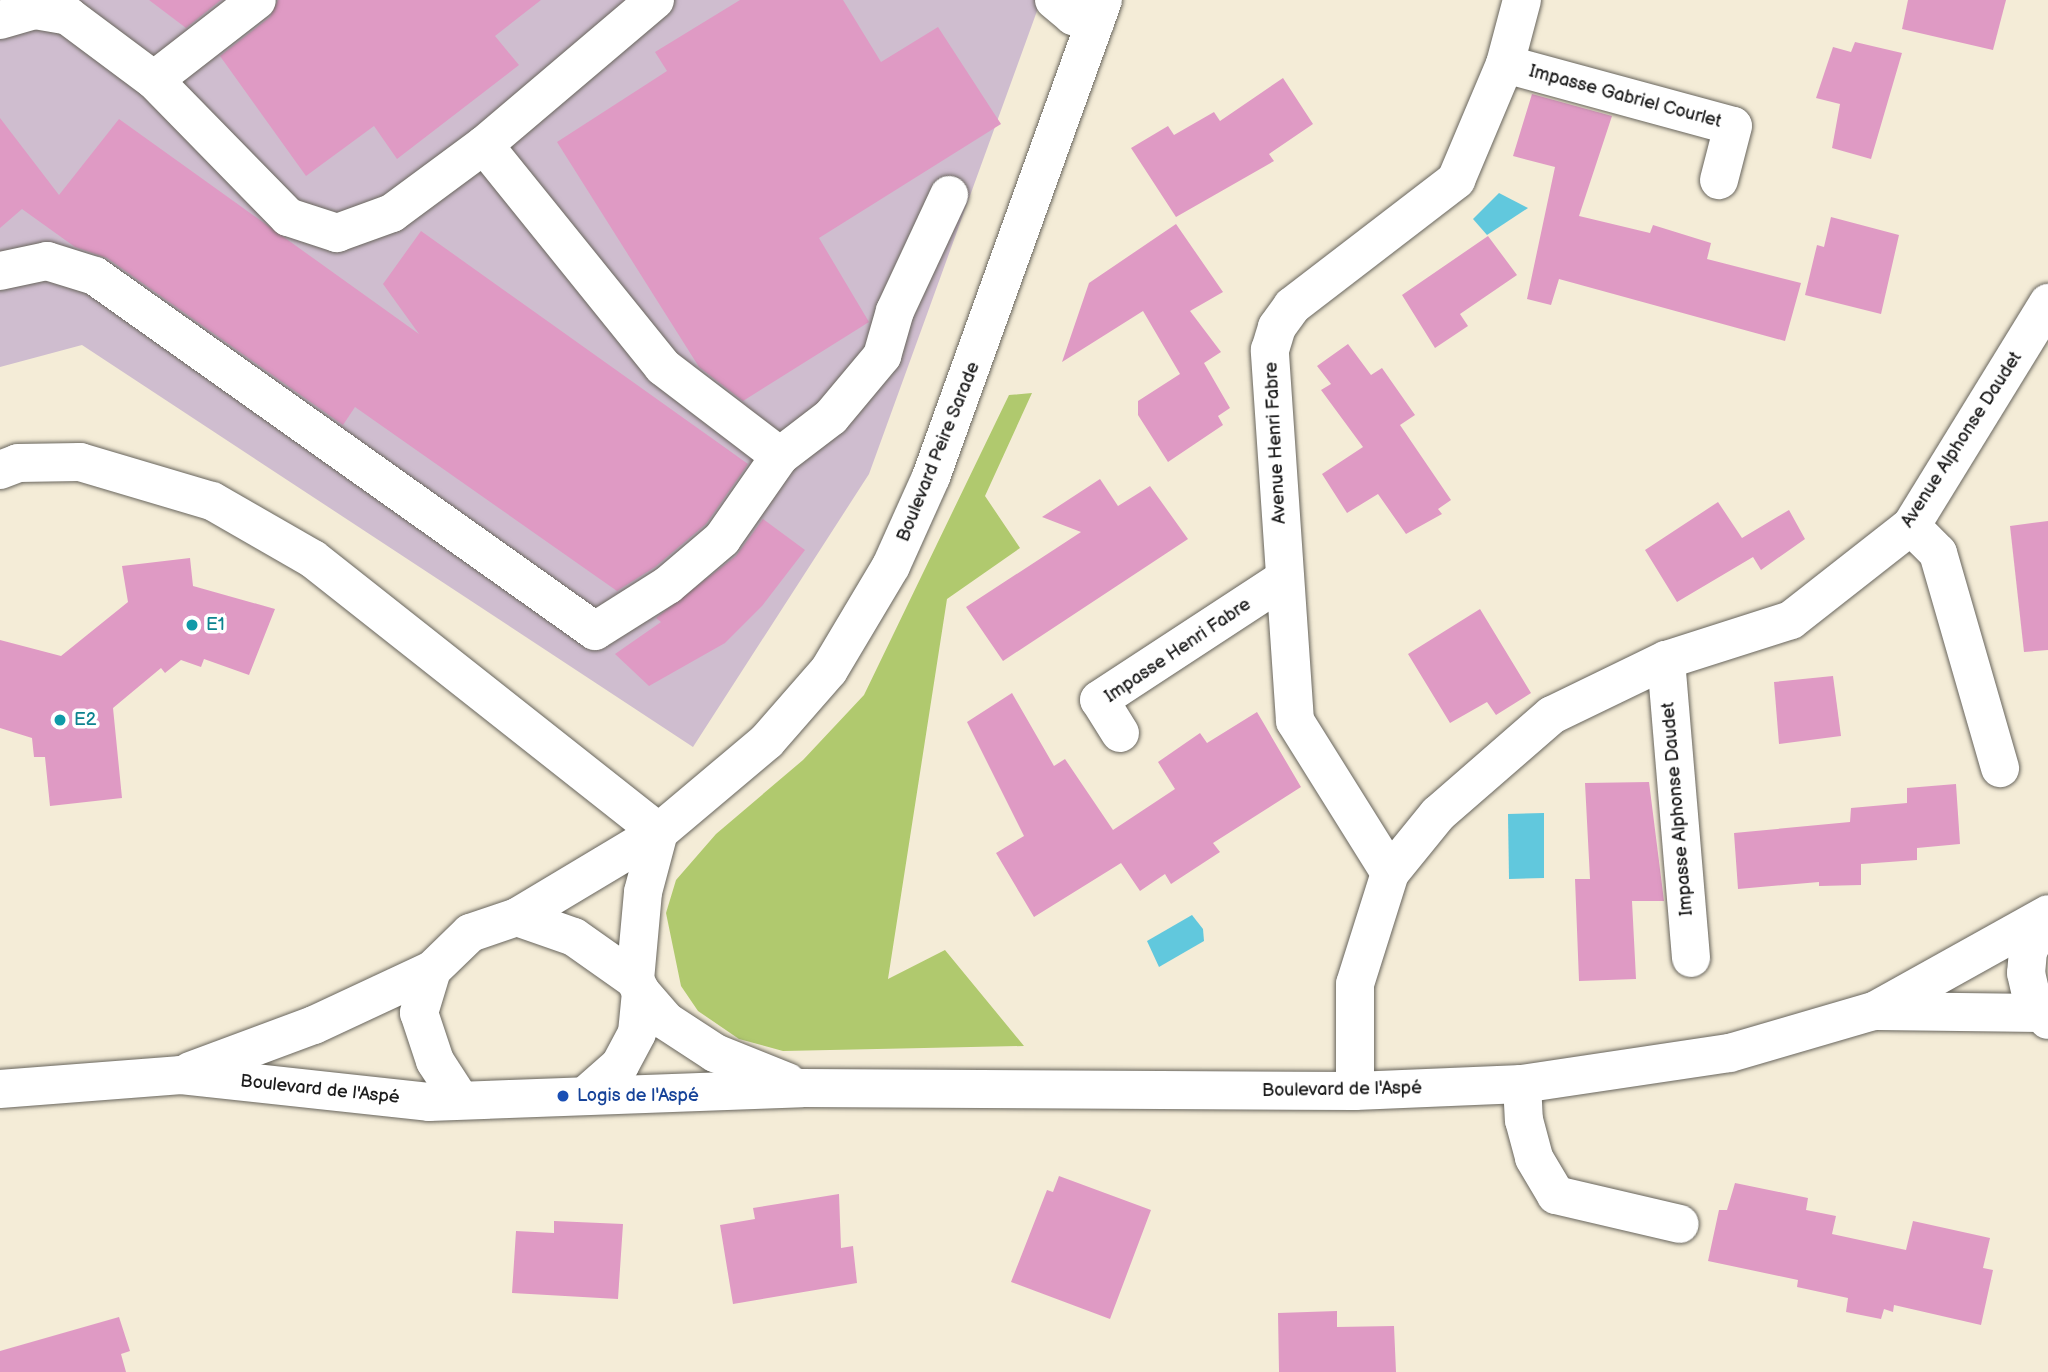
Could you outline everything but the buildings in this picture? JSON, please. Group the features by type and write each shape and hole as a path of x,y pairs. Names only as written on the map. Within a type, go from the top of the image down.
{"street":[{"path":"154,80 257,0"},
{"path":"1,13 34,10 68,16 154,80 288,217 337,233 392,213 484,145 655,0"},
{"path":"1054,0 1073,16 1099,11"},
{"name":"Avenue Henri Fabre","path":"1390,873 1296,721 1270,350 1278,327 1292,306 1457,180 1505,64 1522,0"},
{"name":"Boulevard Peire Sarade","path":"517,918 659,832 767,741 820,680 891,566 982,345 1099,11"},
{"name":"Impasse Gabriel Courlet","path":"1505,64 1732,126 1719,180"},
{"path":"484,145 663,367 780,456"},
{"path":"0,271 47,261 96,276 594,631 668,584 722,539 780,456 831,417 882,356 895,310 950,195"},
{"name":"Avenue Alphonse Daudet","path":"1355,1090 1355,984 1390,873 1438,814 1552,715 1666,660 1791,620 1910,526 2048,303"},
{"path":"0,470 18,463 80,462 212,501 313,559 659,832 643,892 638,1033 621,1065 586,1095 459,1098 435,1061 419,1013 432,970 470,933 517,918 574,937 638,986"},
{"path":"1910,526 1938,553 2000,768"},
{"name":"Impasse Henri Fabre","path":"1119,733 1099,700 1284,579"},
{"name":"Impasse Alphonse Daudet","path":"1666,660 1691,958"},
{"path":"2045,1016 2026,974 2028,951 2048,914"},
{"name":"Boulevard de l'Aspé","path":"586,1095 802,1088 1355,1090 1522,1084 1730,1054 1874,1011 2048,914"},
{"name":"Boulevard de l'Aspé","path":"181,1074 314,1025 432,970"},
{"name":"Boulevard de l'Aspé","path":"638,986 666,1021 715,1054 802,1088"},
{"name":"Boulevard de l'Aspé","path":"1874,1011 2045,1016"},
{"name":"Boulevard de l'Aspé","path":"0,1089 181,1074 429,1102 459,1098"},
{"path":"1522,1084 1524,1120 1534,1158 1556,1195 1679,1224"}],"shaded area":[{"path":"0,0 1041,0 869,474 693,747 82,345 0,367"}],"green space":[{"path":"1032,393 985,496 1020,548 947,599 888,979 945,950 1024,1046 783,1051 739,1039 698,1011 681,986 666,913 676,880 716,834 803,760 864,695 1009,395"}],"water":[{"path":"1499,193 1528,208 1487,235 1473,219"},
{"path":"1544,813 1544,878 1509,879 1508,814"},
{"path":"1192,915 1203,929 1204,941 1159,967 1147,941"}],"place":[{"name":"E1","path":"192,625"},
{"name":"E2","path":"60,720"},
{"name":"Logis de l'Aspé","path":"563,1096"}]}
